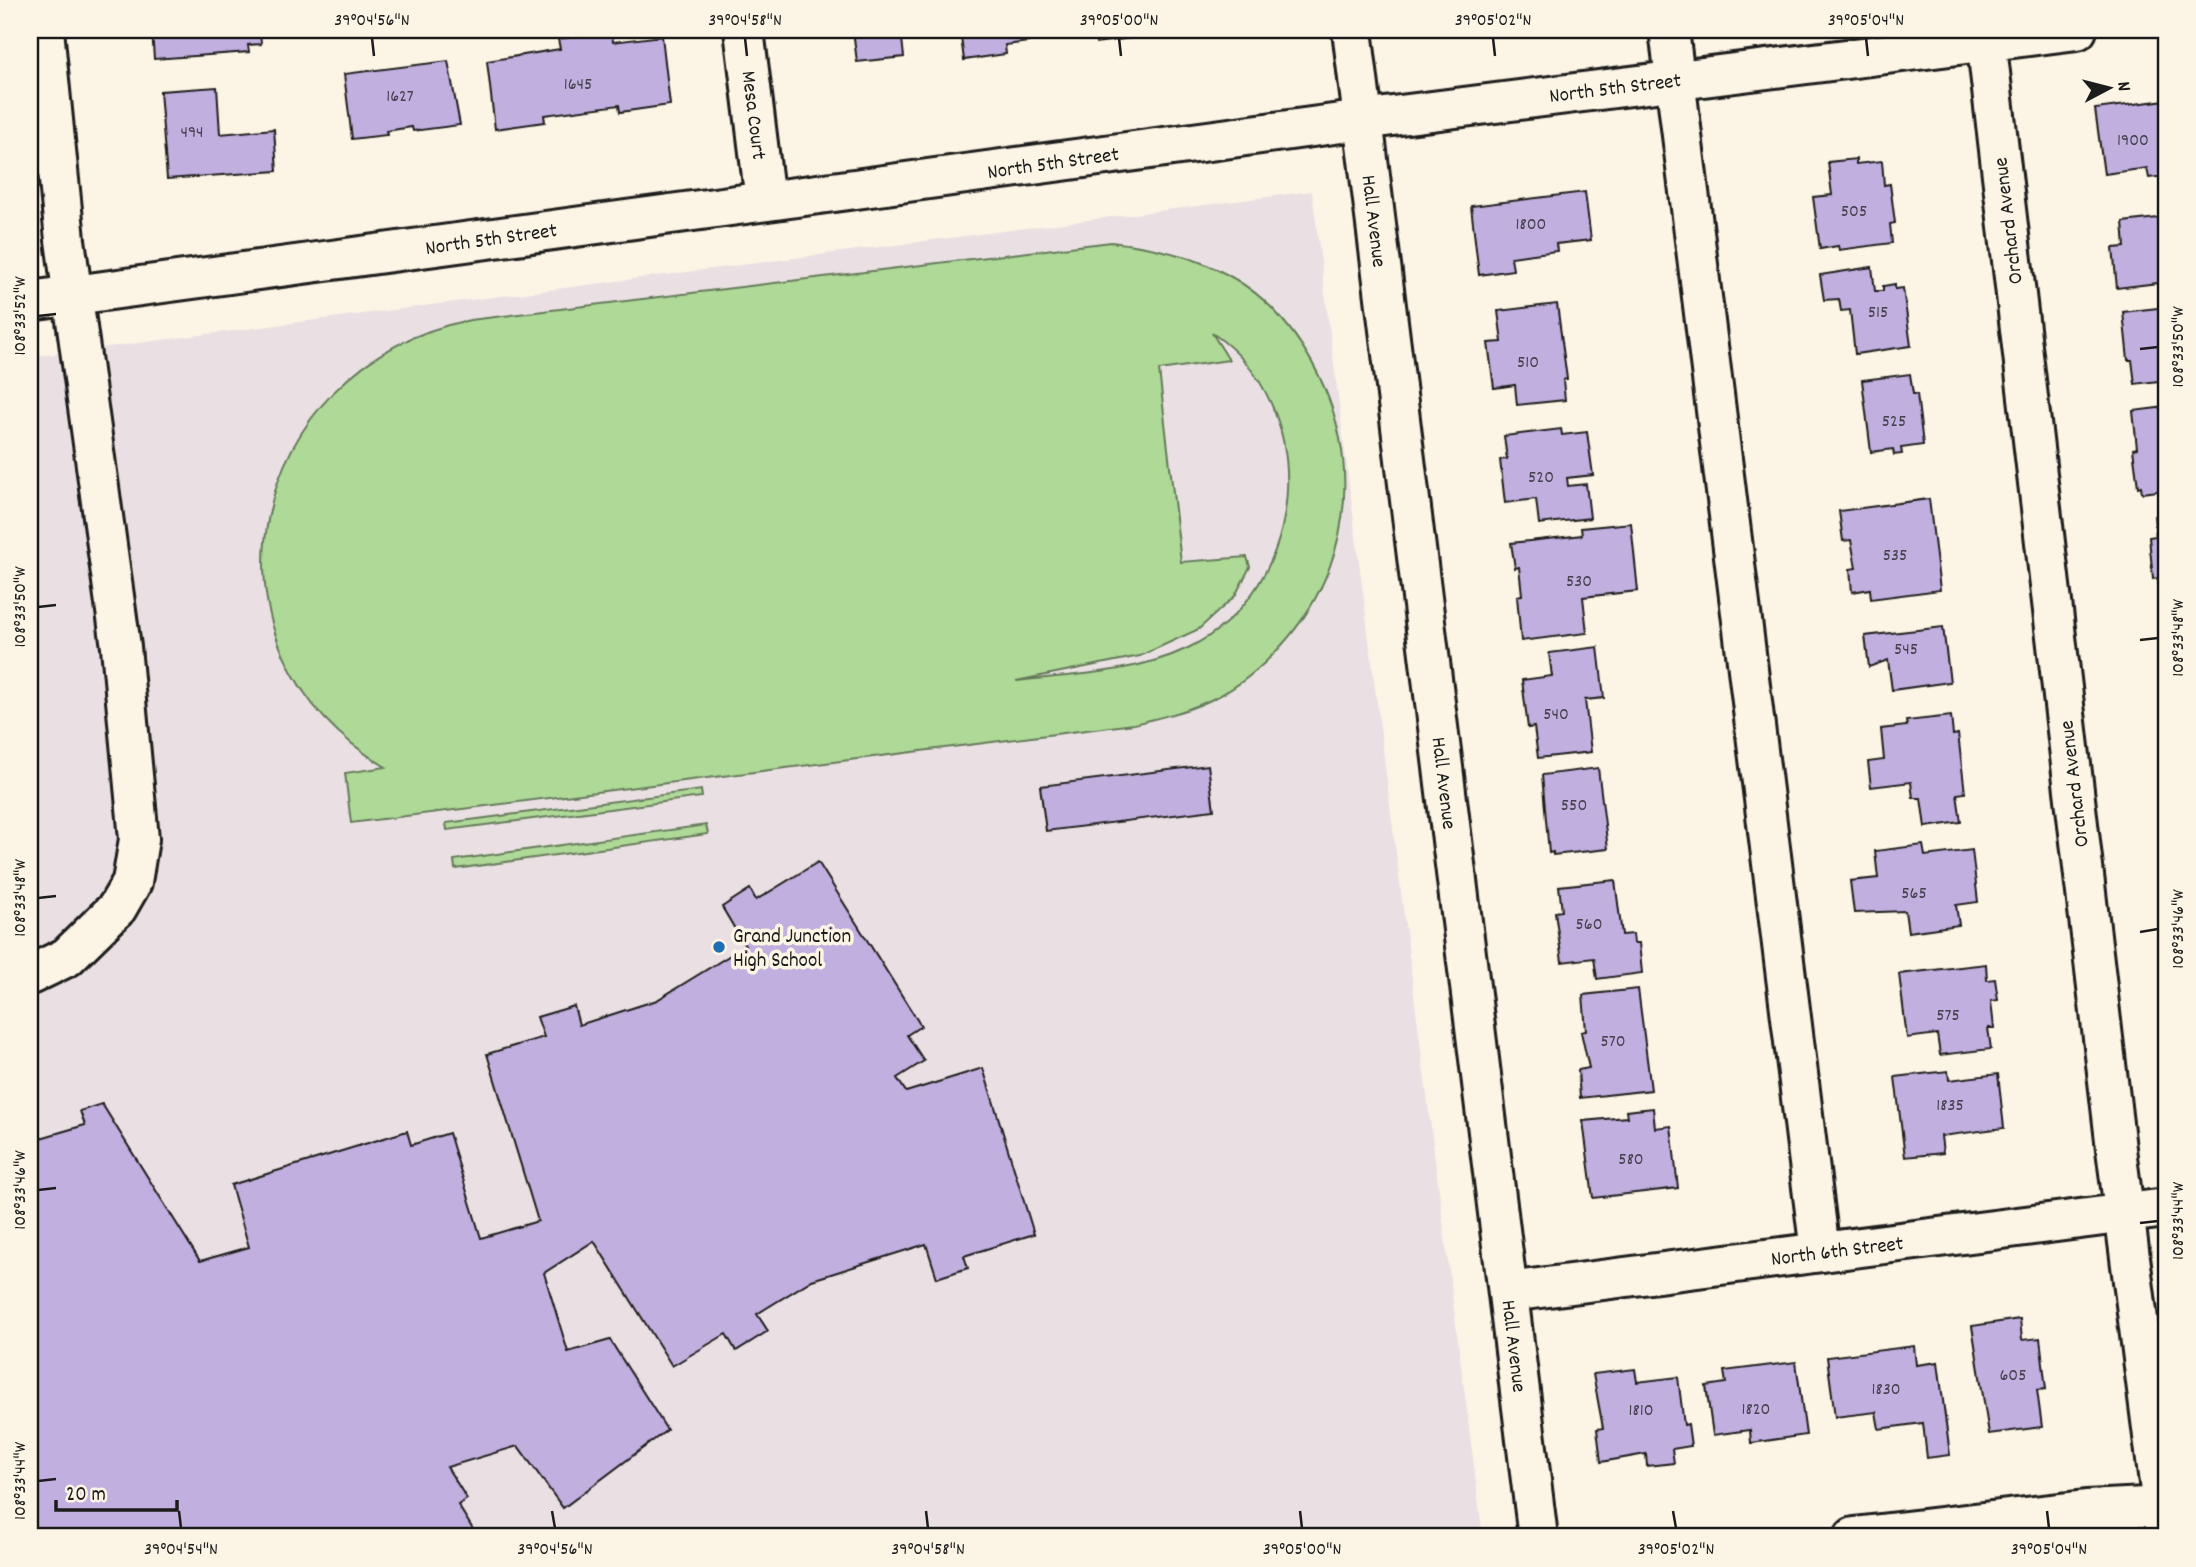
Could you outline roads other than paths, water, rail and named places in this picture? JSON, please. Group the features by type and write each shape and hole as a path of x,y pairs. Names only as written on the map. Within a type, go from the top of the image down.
{"street":[{"path":"30,975 67,957 117,908 132,882 139,839 121,647 74,296 44,30"},
{"name":"Mesa Court","path":"744,30 765,201"},
{"name":"Hall Avenue","path":"1352,30 1538,1537"},
{"path":"1669,30 1820,1252"},
{"name":"North 5th Street","path":"30,301 1675,80 1985,35 2077,30"},
{"name":"Orchard Avenue","path":"1985,35 2124,1213 2165,1516"},
{"name":"North 6th Street","path":"1508,1292 2166,1208"},
{"path":"1854,1537 2085,1510 2165,1516"}],"place":[{"name":"Grand Junction High School","path":"719,947"}]}
